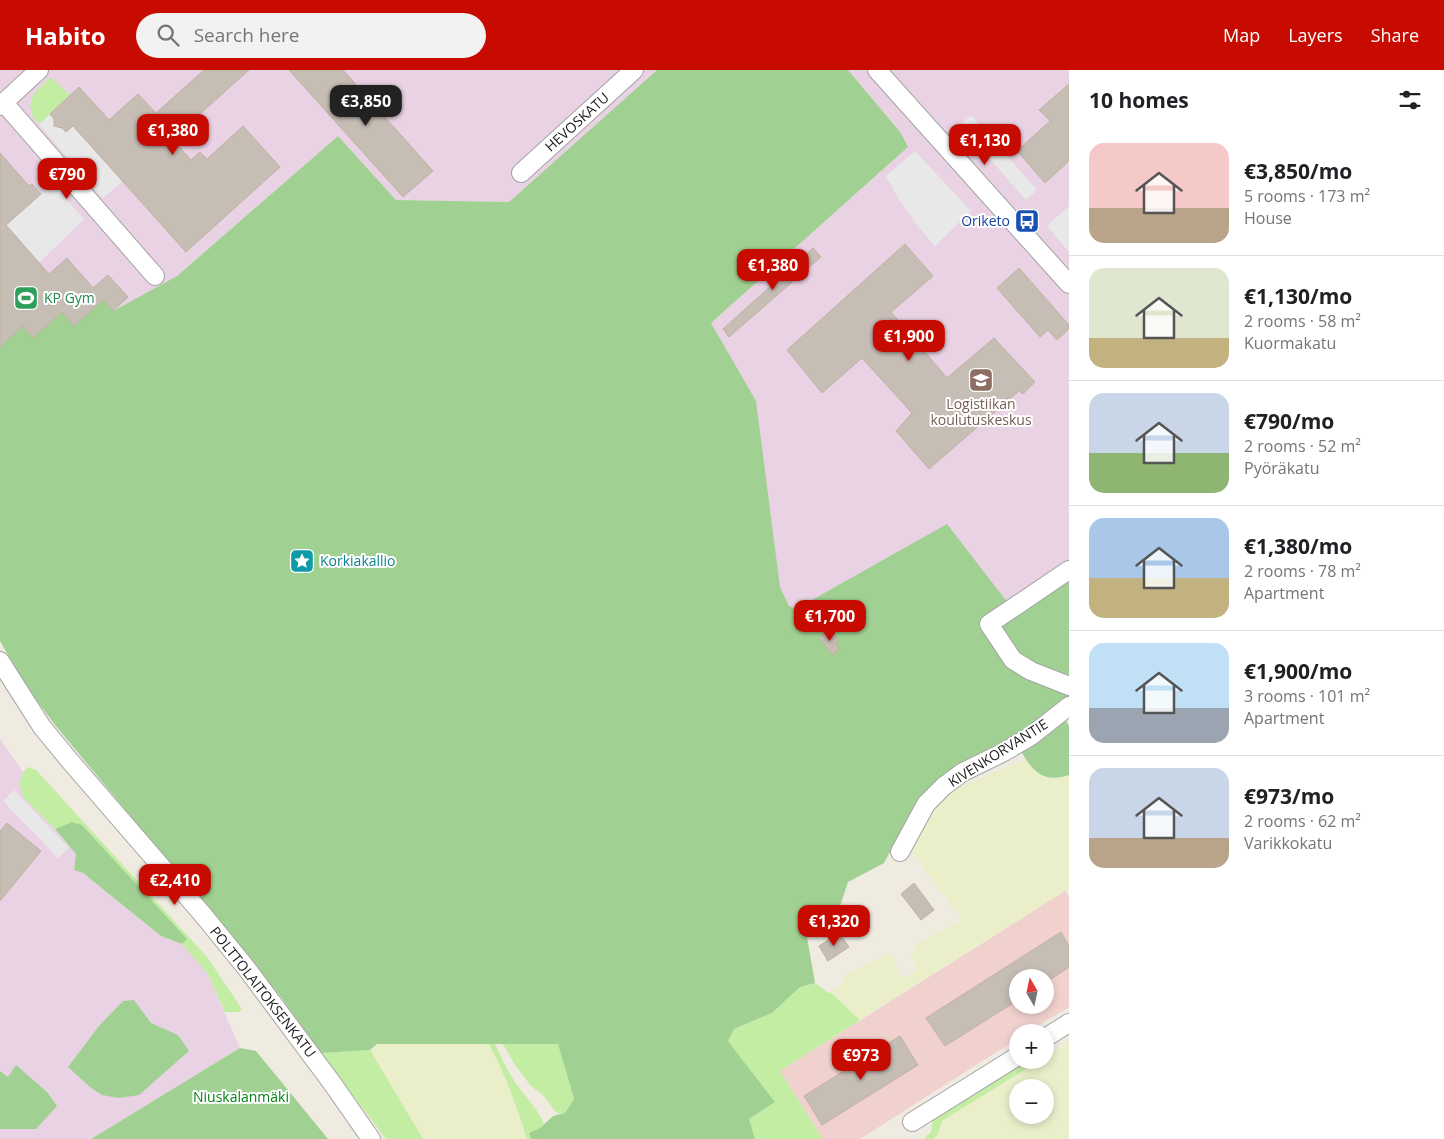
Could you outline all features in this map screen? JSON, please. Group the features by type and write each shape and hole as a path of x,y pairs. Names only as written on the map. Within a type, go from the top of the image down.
{"street":[{"path":"39,70 2,104 156,276"},
{"name":"HEVOSKATU","path":"521,173 634,70"},
{"path":"877,70 1069,284"},
{"path":"1069,570 989,624 1013,660 1031,671 1069,686"},
{"name":"POLTTOLAITOKSENKATU","path":"0,661 42,727 241,961 332,1083 371,1139"},
{"name":"KIVENKORVANTIE","path":"900,852 926,804 944,786 963,772 1004,752 1031,736 1069,706"},
{"path":"1054,1032 1069,1023"},
{"path":"912,1122 1009,1062"}],"shaded area":[{"path":"0,70 657,70 509,202 396,200 338,136 177,276 113,311 103,300 74,326 0,346"},
{"path":"848,70 1069,70 1069,568 1011,607 796,610 789,606 780,587 711,323 908,147 901,133"},
{"path":"50,114 56,120 54,124 56,126 60,125 66,132 73,126 123,181 103,198 39,125"},
{"path":"971,115 1037,190 1026,200 960,125"},
{"path":"915,151 971,211 935,246 916,224 885,177"},
{"path":"53,184 84,219 39,263 6,225"},
{"path":"1069,206 1069,252 1047,226"},
{"path":"0,739 23,772 19,784 24,798 55,829 76,854 74,870 83,873 161,936 182,944 207,973 240,1048 91,1139 0,1139"},
{"path":"14,790 69,848 58,858 3,801"},
{"path":"1065,891 1069,897 1069,1007 1041,1024 1009,1024 1009,1044 860,1139 823,1139 780,1071"}],"green space":[{"path":"657,70 848,70 901,133 908,147 711,323 756,401 780,587 789,606 796,609 947,524 1011,607 1069,568 1069,713 1064,717 1069,726 1069,775 1057,778 1048,777 1034,770 1012,737 957,764 916,803 884,863 848,882 838,912 807,937 815,983 800,987 772,1013 734,1029 728,1041 775,1102 749,1119 755,1139 531,1139 529,1133 540,1128 553,1116 565,1113 574,1099 558,1044 377,1044 370,1050 321,1053 281,997 55,725 26,686 0,641 0,346 23,326 33,338 62,312 74,326 103,300 113,311 177,276 338,136 396,200 509,202"},
{"path":"51,77 70,95 42,123 36,121 32,114 31,102 36,91"},
{"path":"1027,759 1035,772 1052,779 1069,775 1069,888 860,1020 830,992 840,986 845,976 888,953 893,953 899,975 903,977 908,976 915,972 916,965 911,958 919,942 962,920 906,844 950,791"},
{"path":"28,767 36,770 207,957 242,1009 239,1012 225,1012 207,973 182,944 186,939 82,825 72,822 55,829 24,798 19,784 23,772"},
{"path":"72,822 82,825 187,939 182,944 161,936 83,873 74,870 76,854 55,829"},
{"path":"815,983 828,993 830,992 860,1020 780,1071 823,1139 755,1139 749,1119 775,1102 728,1041 734,1029 772,1013 800,987"},
{"path":"134,1000 151,1023 178,1035 189,1051 139,1095 119,1098 102,1095 68,1067 99,1026 123,1001"},
{"path":"1069,1042 1069,1139 933,1139 937,1135 942,1121 1009,1079 1009,1124 1054,1124 1054,1079 1009,1079 1026,1069 1054,1069 1054,1051"},
{"path":"558,1043 574,1099 565,1113 560,1114 555,1111 544,1096 531,1086 515,1065 503,1044"},
{"path":"377,1044 489,1044 521,1119 527,1139 423,1139 370,1050"},
{"path":"489,1044 495,1044 512,1077 544,1124 529,1133 531,1139 527,1139 510,1091"},
{"name":"Niuskalanmäki","path":"240,1048 256,1051 328,1139 91,1139"},
{"path":"370,1050 423,1139 386,1139 321,1053"},
{"path":"16,1065 47,1092 57,1106 36,1129 0,1129 0,1071 8,1077"},
{"path":"1009,1069 1026,1069 942,1121 937,1135 933,1139 924,1139 931,1132 933,1118"}],"building":[{"path":"204,70 249,70 172,139 191,160 200,152 207,159 243,126 280,167 186,252 73,126 66,132 62,128 54,126 54,119 50,114 79,87 109,120 138,94 156,113"},
{"path":"289,70 343,70 433,171 403,197"},
{"path":"1069,84 1069,161 1045,183 1017,151 1050,121 1039,110"},
{"path":"0,153 29,186 32,184 41,194 6,225 49,274 67,258 93,288 108,275 128,297 113,311 103,300 74,326 62,312 33,338 23,326 0,347"},
{"path":"905,244 933,276 891,312 947,378 994,338 1035,382 1023,394 1019,391 929,469 896,431 912,413 862,358 822,393 787,350"},
{"path":"813,248 821,257 729,337 723,329"},
{"path":"1019,268 1069,325 1069,329 1057,340 1048,330 1040,337 997,288"},
{"path":"830,630 839,641 836,643 840,649 832,655 819,638"},
{"path":"7,823 41,851 0,901 0,831"},
{"path":"914,883 934,910 921,920 901,894"},
{"path":"1061,932 1069,946 1069,967 1054,977 1054,969 1009,969 1009,1006 945,1046 926,1018"},
{"path":"839,933 849,947 828,961 819,946"},
{"path":"900,1036 918,1065 822,1125 804,1096"}],"place":[{"name":"Oriketo","path":"1027,221"},
{"name":"KP Gym","path":"26,298"},
{"name":"Logistiikan koulutuskeskus","path":"981,380"},
{"name":"Korkiakallio","path":"302,561"}]}
